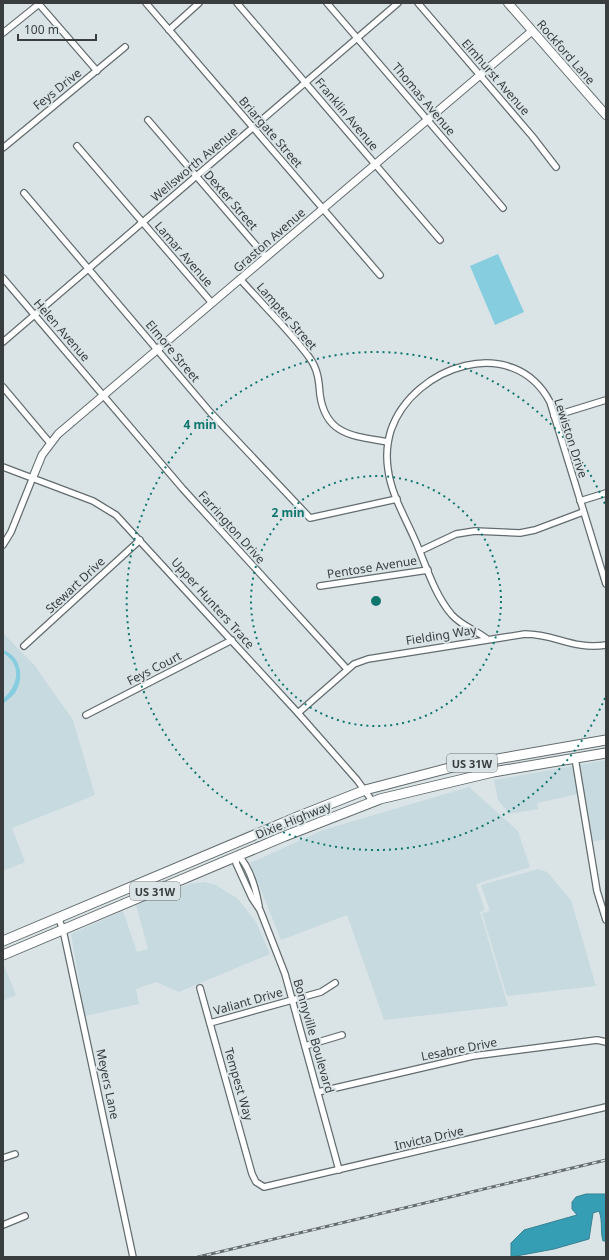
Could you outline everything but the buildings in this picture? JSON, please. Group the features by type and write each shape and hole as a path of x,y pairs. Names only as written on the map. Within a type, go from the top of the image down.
{"main road":[{"name":"Rockford Lane","path":"509,3 606,115"},
{"name":"Dixie Highway","path":"3,941 258,833 365,790 457,766 606,740"},
{"path":"575,758 576,751 602,746 606,740"},
{"name":"Dixie Highway","path":"3,955 238,855 373,802 457,779 606,753"},
{"path":"238,855 240,844 258,833"}],"street":[{"path":"3,33 38,3 97,71"},
{"name":"Briargate Street","path":"146,3 380,275"},
{"path":"169,30 199,3"},
{"name":"Franklin Avenue","path":"237,3 440,240"},
{"name":"Thomas Avenue","path":"327,3 503,208"},
{"name":"Wellsworth Avenue","path":"3,342 398,3"},
{"name":"Elmhurst Avenue","path":"418,3 543,149 556,167"},
{"name":"Graston Avenue","path":"33,477 39,461 50,443 374,164 532,31"},
{"name":"Feys Drive","path":"3,148 125,47"},
{"name":"Dexter Street","path":"148,120 266,257"},
{"name":"Lamar Avenue","path":"77,146 212,303"},
{"name":"Elmore Street","path":"24,193 210,412 310,518 397,499"},
{"name":"Helen Avenue","path":"3,278 104,396"},
{"name":"Lampter Street","path":"240,279 310,358 318,376 324,411 333,426 349,435 388,442"},
{"name":"Lewiston Drive","path":"487,639 453,616 438,594 397,499 388,470 388,442 396,417 414,394 438,375 467,365 494,364 511,368 525,375 537,384 545,394 554,416 606,584"},
{"path":"3,387 50,443"},
{"name":"Farrington Drive","path":"104,396 203,511 347,669"},
{"path":"554,416 606,400"},
{"name":"Upper Hunters Trace","path":"3,467 33,477 104,506 116,515 298,713 365,790 373,802"},
{"path":"3,546 11,532 33,477"},
{"path":"580,501 606,493"},
{"path":"420,551 456,534 474,531 520,533 535,530 583,512"},
{"name":"Stewart Drive","path":"24,646 140,540"},
{"name":"Pentose Avenue","path":"320,586 428,570"},
{"name":"Fielding Way","path":"298,713 347,669 354,664 368,659 487,639 534,634 579,646 606,645"},
{"name":"Feys Court","path":"86,715 232,640"},
{"path":"575,758 601,909 606,920"},
{"name":"Bonnyville Boulevard","path":"238,855 244,861 257,896 260,910 278,952 340,1170"},
{"name":"Meyers Lane","path":"58,917 64,930 133,1257"},
{"name":"Valiant Drive","path":"210,1023 321,992 335,983"},
{"name":"Tempest Way","path":"200,988 252,1174 258,1185"},
{"path":"305,1046 342,1035"},
{"name":"Lesabre Drive","path":"318,1092 473,1056 597,1040 606,1042"},
{"name":"Invicta Drive","path":"258,1185 269,1187 606,1107"},
{"path":"3,1158 15,1154"},
{"path":"3,1225 25,1216"}],"shaded area":[{"path":"498,254 524,312 495,325 470,266"},
{"path":"3,633 35,666 73,720 95,795 12,828 25,862 3,871"},
{"path":"3,650 14,657 17,662 20,668 20,681 15,693 3,704 3,699 8,694 15,682 16,669 14,663 3,653"},
{"path":"606,760 606,839 592,842 583,793 537,803 538,809 509,814 498,800 494,780"},
{"path":"469,787 518,831 530,867 476,884 485,910 480,912 508,1006 384,1020 347,915 281,940 250,863 323,830"},
{"path":"538,869 547,872 571,900 596,986 507,996 482,913 490,911 481,885"},
{"path":"204,882 216,885 238,899 256,922 270,954 179,992 156,982 136,989 139,1004 85,1016 71,934 123,911 137,952 148,949 136,905 189,884"},
{"path":"3,963 16,995 3,1001"},
{"path":"586,1194 606,1194 606,1241 603,1241 599,1211 593,1213 589,1239 554,1249 511,1257 511,1243 524,1230 577,1215 572,1209 572,1202 576,1197"}],"railway":[{"path":"198,1257 606,1160"}]}
